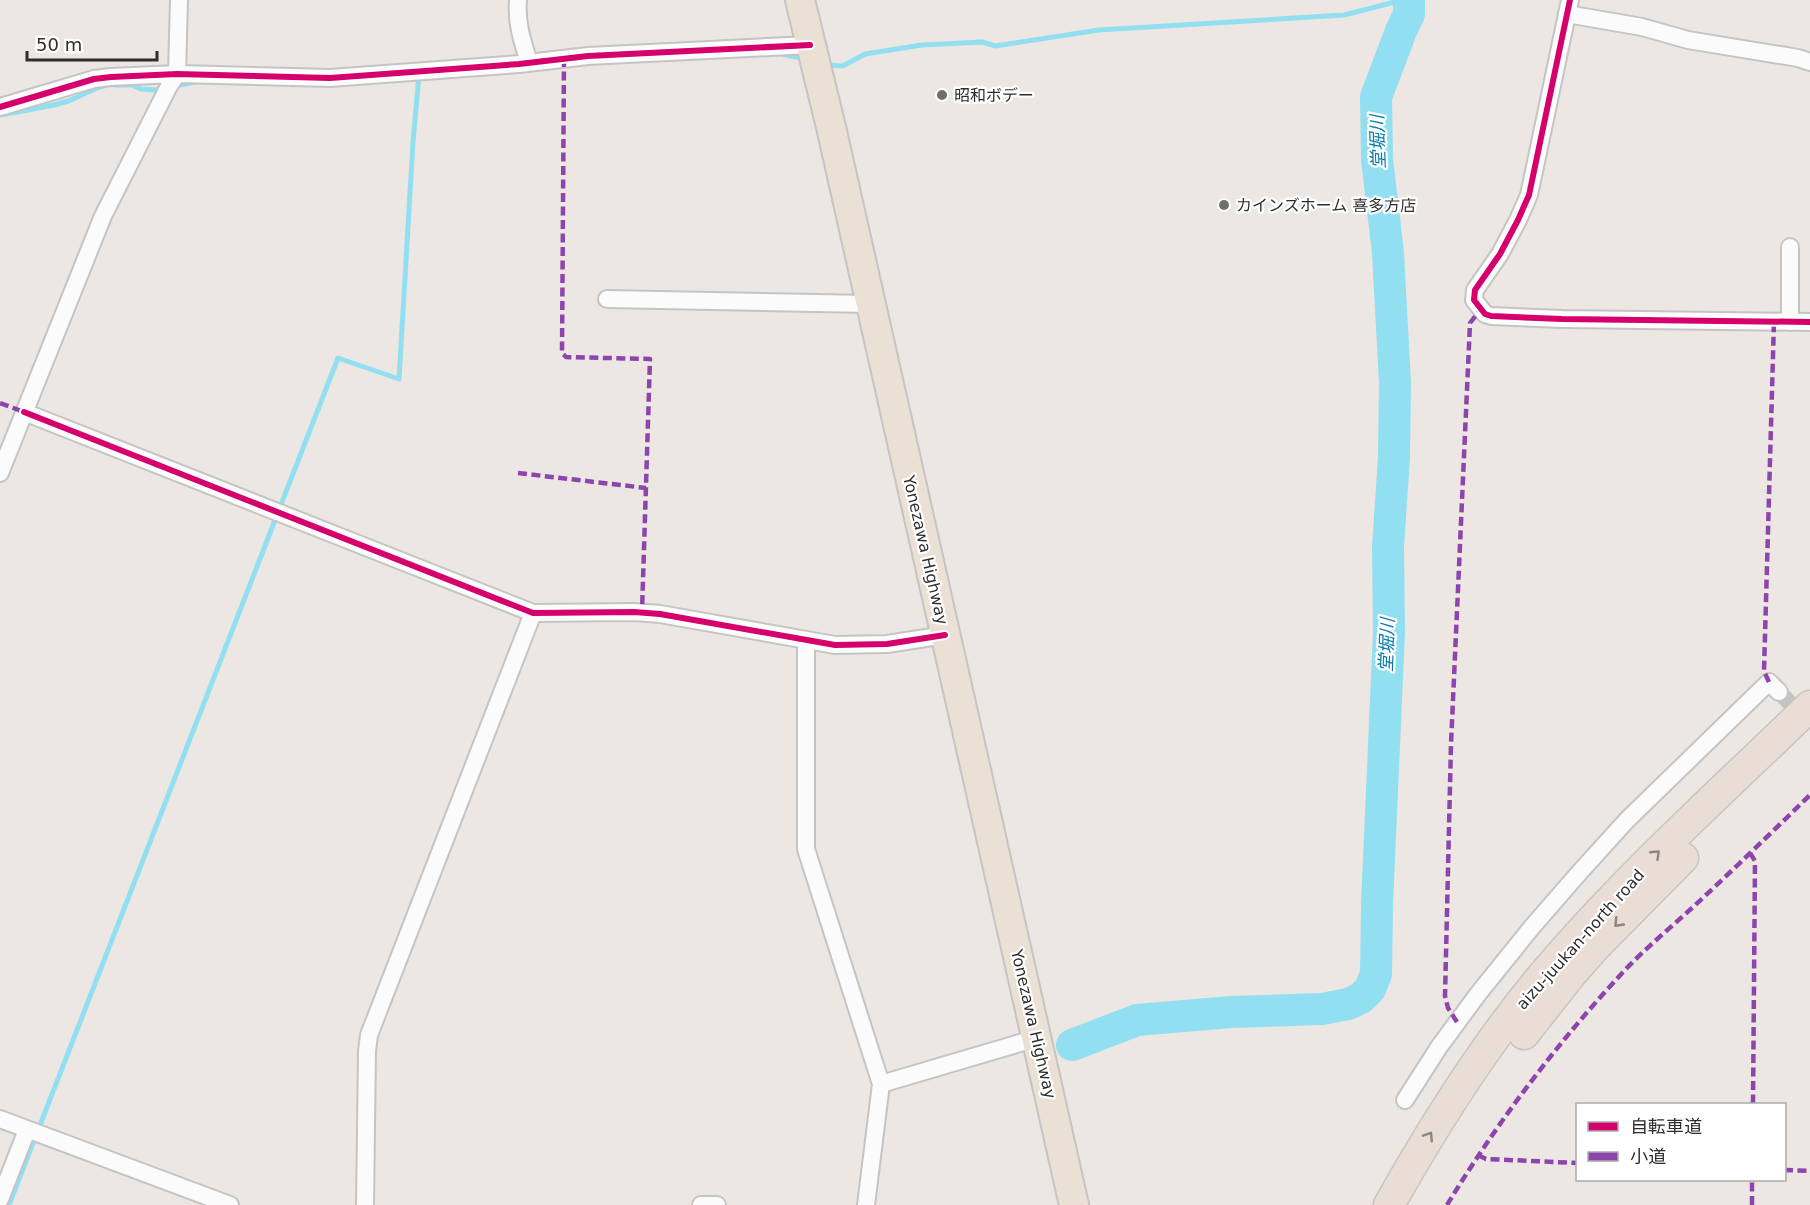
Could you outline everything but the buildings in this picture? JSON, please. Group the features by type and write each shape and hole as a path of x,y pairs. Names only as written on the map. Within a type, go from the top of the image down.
{"highway":[{"name":"Yonezawa Highway","path":"800,0 831,127 1074,1205"},
{"name":"aizu-juukan-north road","path":"1389,1205 1420,1151 1487,1048 1543,975 1624,886 1810,706"},
{"name":"aizu-juukan-north road","path":"1412,1205 1435,1163 1498,1067 1572,973 1657,883 1810,735"}],"street":[{"path":"0,474 104,216 177,74 179,0"},
{"path":"518,0 520,38 529,62"},
{"path":"1810,62 1798,58 1688,40 1569,7 1529,195 1500,255 1475,290 1474,300 1480,310 1491,316 1810,322"},
{"path":"0,107 94,79 111,77 177,74 330,78 519,64 588,56 810,45"},
{"path":"1790,248 1790,322"},
{"path":"607,299 870,304"},
{"path":"24,412 533,613 660,614 835,645 887,644 945,635"},
{"path":"365,1205 369,1035 533,613"},
{"path":"807,645 806,849 881,1084 866,1205"},
{"path":"1405,1100 1439,1047 1485,985 1532,927 1627,820 1769,682 1779,692"},
{"path":"881,1084 1037,1038"},
{"path":"0,1119 230,1205"},
{"path":"0,1199 27,1130"},
{"path":"701,1205 717,1205"}],"waterway":[{"path":"825,65 843,66 865,54 922,45 982,42 995,46 1099,30 1344,15 1403,0"},
{"name":"堂堀川","path":"1072,1045 1137,1020 1231,1012 1322,1009 1348,1004 1361,998 1370,989 1376,974 1389,632 1388,547 1394,457 1395,383 1388,253 1377,159 1376,97 1409,14 1409,0"},
{"path":"782,54 805,59"},
{"path":"9,1205 338,358 399,379 419,75"},
{"path":"175,86 195,82"},
{"path":"116,85 132,85 141,89 155,90 163,88"},
{"path":"0,115 65,102 104,86"}],"tunnel":[{"path":"1779,692 1806,719"}],"marked path":[{"path":"564,58 562,353 566,357 650,359 642,612"},
{"path":"1457,1022 1448,1008 1445,996 1451,744 1470,323 1480,310"},
{"path":"1769,682 1764,671 1774,321"},
{"path":"0,403 24,412"},
{"path":"518,473 646,488"},
{"path":"1447,1205 1487,1143 1530,1083 1600,997 1641,954 1810,795"},
{"path":"1750,853 1755,861 1753,1103"},
{"path":"1478,1155 1486,1159 1576,1163"},
{"path":"1786,1170 1810,1171"},
{"path":"1752,1181 1752,1205"}],"cycle path":[{"path":"1570,0 1529,195 1500,254 1475,290 1474,300 1485,314 1491,316 1810,322"},
{"path":"0,107 94,79 111,77 177,74 330,78 519,64 588,56 810,45"},
{"path":"24,412 533,613 660,614 835,645 887,644 945,635"}],"place":[{"name":"昭和ボデー","path":"942,95"},
{"name":"カインズホーム 喜多方店","path":"1224,205"}]}
